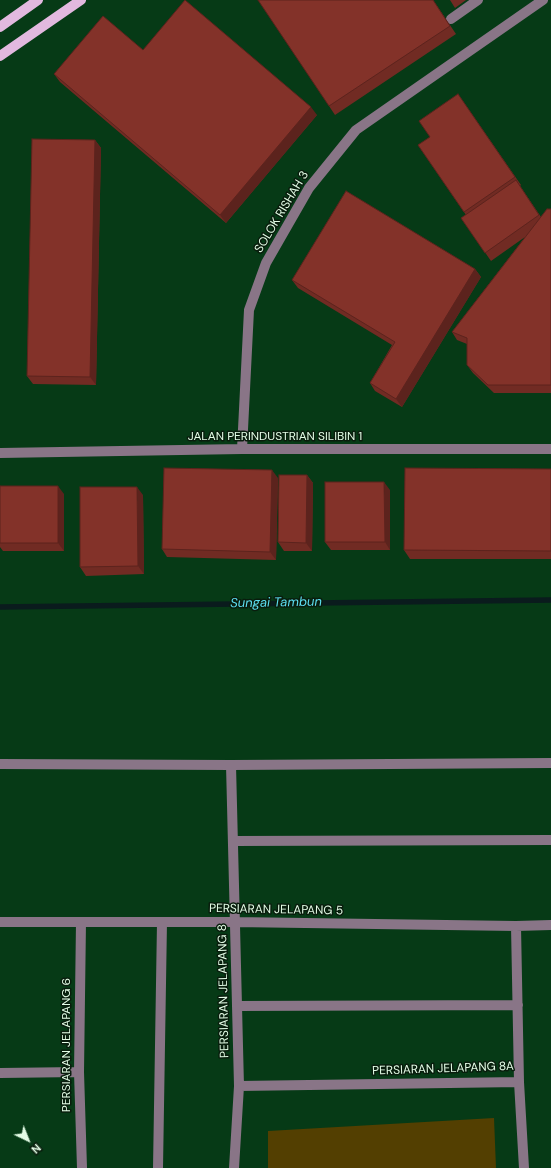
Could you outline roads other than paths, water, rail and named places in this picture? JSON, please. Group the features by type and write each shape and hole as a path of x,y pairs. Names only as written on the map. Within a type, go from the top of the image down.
{"main road":[{"path":"0,27 38,0"},
{"path":"0,56 81,0"}],"street":[{"path":"451,19 478,0"},
{"name":"SOLOK RISHAH 3","path":"242,449 249,310 266,263 309,188 356,130 543,0"},
{"name":"JALAN PERINDUSTRIAN SILIBIN 1","path":"0,452 242,449 551,449"},
{"path":"0,764 231,765 551,763"},
{"name":"PERSIARAN JELAPANG 8","path":"231,765 239,1086 234,1168"},
{"path":"233,840 551,840"},
{"name":"PERSIARAN JELAPANG 5","path":"0,922 235,922 516,926 551,925"},
{"name":"PERSIARAN JELAPANG 6","path":"81,922 79,1072 82,1168"},
{"path":"158,1168 162,922"},
{"name":"PERSIARAN JELAPANG 8A","path":"239,1086 519,1082 516,926"},
{"path":"237,1006 518,1005"},
{"path":"0,1073 79,1072"},
{"path":"519,1082 524,1168"}],"waterway":[{"name":"Sungai Tambun","path":"0,607 551,600"}]}
